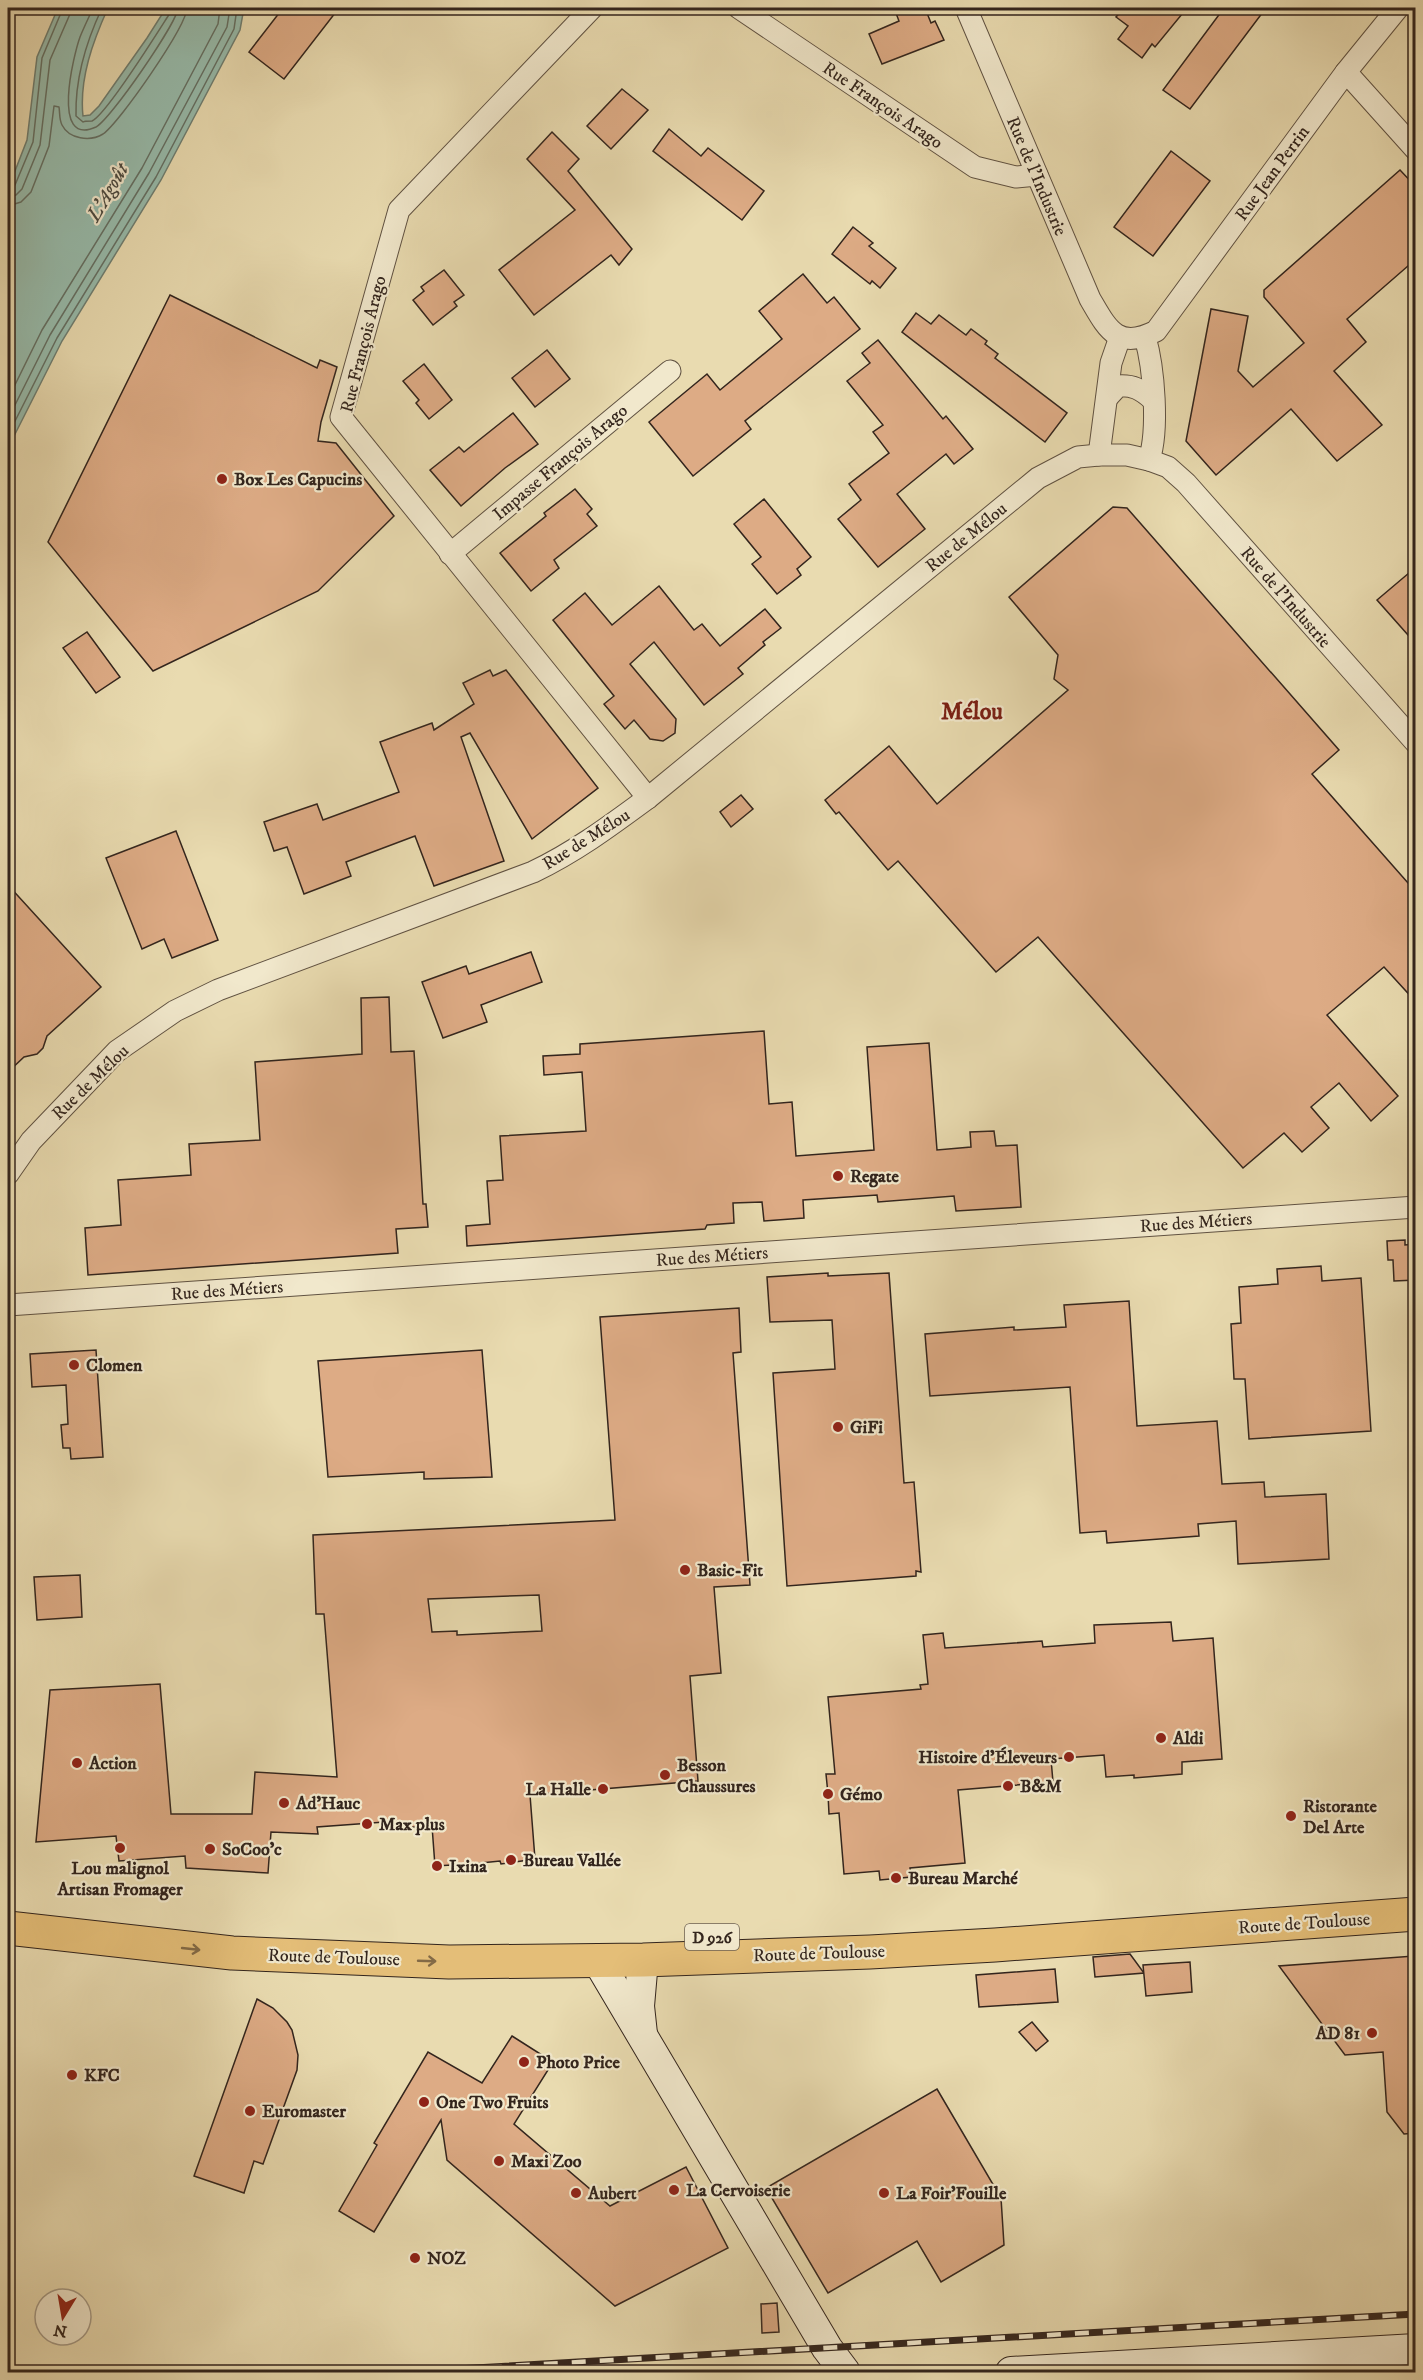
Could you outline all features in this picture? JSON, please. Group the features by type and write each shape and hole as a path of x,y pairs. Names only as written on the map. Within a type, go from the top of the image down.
{"main road":[{"name":"D 926","path":"8,1910 297,1936 433,1940 662,1938 994,1926 1416,1894"},
{"name":"Route de Toulouse","path":"8,1928 232,1953 449,1962 542,1959 598,1961 995,1946 1416,1914"},
{"path":"643,1960 639,2006 643,2040"},
{"path":"598,1961 827,2348 845,2373"},
{"path":"1011,2373 1416,2349"}],"street":[{"name":"Rue François Arago","path":"592,8 399,210 340,417 648,798"},
{"name":"Rue François Arago","path":"740,8 975,167 1016,177 1037,175"},
{"name":"Rue de l'Industrie","path":"966,8 1090,299 1107,328 1120,337"},
{"name":"Rue Jean Perrin","path":"1144,337 1156,331 1173,309 1346,72 1398,8"},
{"path":"1346,72 1416,150"},
{"path":"1099,454 1111,363 1120,337 1144,337 1151,366 1153,447 1149,460"},
{"name":"Impasse François Arago","path":"450,554 670,371"},
{"path":"1107,398 1118,386 1130,385 1142,389 1152,400"},
{"name":"Rue de l'Industrie","path":"1099,454 1127,455 1149,460 1168,467 1186,483 1416,743"},
{"name":"Rue de Mélou","path":"8,1174 31,1141 117,1051 175,1011 218,990 533,872 565,856 593,839 648,798 1038,478 1078,457 1099,454"},
{"name":"Rue des Métiers","path":"8,1305 1416,1207"}],"water":[{"name":"L'Agoût","path":"58,8 108,8 88,60 83,88 83,116 90,115 99,106 166,8 244,8 240,30 161,180 62,341 8,448 8,189 27,140 37,57"}],"building":[{"path":"283,8 339,8 284,79 249,52"},
{"path":"894,8 925,8 931,23 935,21 944,40 882,64 869,34 899,21"},
{"path":"1124,8 1187,8 1155,47 1152,44 1142,58 1118,39 1128,26 1116,17"},
{"path":"1224,8 1266,8 1190,109 1163,90"},
{"path":"622,89 648,110 611,149 587,126"},
{"path":"669,129 701,156 708,148 764,191 742,220 653,151"},
{"path":"552,132 579,159 568,171 632,249 619,265 611,255 534,315 499,270 575,210 527,159"},
{"path":"1171,151 1210,181 1153,256 1114,227"},
{"path":"1400,170 1416,187 1416,259 1347,319 1366,342 1334,371 1382,425 1337,461 1291,409 1216,475 1186,441 1211,309 1248,316 1238,371 1253,387 1304,343 1264,297 1264,290"},
{"path":"853,227 873,243 869,246 896,268 880,288 872,281 870,284 832,254"},
{"path":"444,270 464,295 454,302 457,306 433,325 413,300 424,291 421,287"},
{"path":"803,274 827,303 834,297 860,329 745,421 751,429 693,476 649,422 707,374 720,390 782,339 759,311"},
{"name":"Box Les Capucins","path":"170,295 317,368 320,360 337,367 321,422 318,441 336,443 394,516 318,591 153,671 48,542"},
{"path":"916,313 931,324 939,315 966,335 971,329 987,341 985,344 998,354 995,358 1067,413 1045,442 902,332"},
{"path":"878,340 943,419 946,416 973,449 954,464 946,454 897,494 925,529 878,567 838,519 861,500 849,484 889,453 873,432 883,425 847,381 870,363 862,353"},
{"path":"547,350 570,379 535,407 512,378"},
{"path":"424,364 452,400 429,419 416,403 419,400 403,381"},
{"path":"513,413 538,444 505,468 461,506 430,470 459,447 464,452"},
{"path":"575,489 592,509 587,514 597,526 554,560 559,568 531,591 500,553 546,516 544,513"},
{"path":"764,499 811,557 797,569 801,575 777,594 752,564 761,557 734,524"},
{"path":"1113,507 1127,508 1339,750 1312,774 1416,892 1416,1002 1384,967 1327,1015 1398,1096 1371,1121 1339,1083 1311,1107 1329,1128 1302,1152 1284,1133 1243,1168 1038,937 996,972 898,861 888,870 839,812 836,814 825,800 889,746 937,804 1068,690 1054,679 1058,655 1009,597"},
{"path":"1416,567 1416,644 1377,600"},
{"path":"659,586 694,630 702,624 720,646 765,609 781,628 763,642 765,645 738,668 743,674 704,705 654,642 630,664 676,719 675,733 663,741 650,739 634,720 625,729 604,704 614,696 553,620 585,593 612,625"},
{"path":"87,632 120,677 96,693 63,648"},
{"path":"490,670 493,676 506,670 598,788 532,839 470,733 461,737 504,861 434,886 415,836 346,862 351,876 304,894 287,847 274,851 264,822 317,804 323,820 399,792 380,742 432,723 434,730 474,704 463,683"},
{"path":"741,795 753,809 731,827 720,812"},
{"path":"176,831 218,940 172,958 164,939 142,949 106,858"},
{"path":"8,885 101,987 47,1036 43,1048 37,1054 24,1057 8,1072"},
{"path":"531,952 542,982 481,1005 487,1022 443,1038 422,982 466,966 469,974"},
{"path":"389,997 391,1052 414,1051 423,1204 426,1204 428,1227 396,1229 398,1253 88,1275 85,1228 121,1225 118,1180 191,1175 189,1144 260,1140 255,1062 362,1054 361,998"},
{"path":"764,1031 769,1104 792,1102 796,1156 874,1150 867,1047 929,1043 937,1150 971,1147 970,1132 994,1131 996,1146 1017,1145 1021,1207 956,1211 954,1196 878,1202 877,1195 803,1200 804,1218 764,1221 762,1202 733,1203 734,1223 707,1225 705,1229 467,1246 466,1226 490,1224 487,1181 503,1180 500,1136 586,1131 582,1072 544,1075 543,1056 580,1054 580,1044"},
{"path":"1405,1240 1405,1245 1416,1244 1416,1280 1394,1281 1393,1260 1388,1260 1387,1241"},
{"path":"1321,1266 1322,1281 1361,1278 1371,1431 1249,1439 1245,1379 1234,1379 1231,1324 1241,1323 1239,1287 1278,1284 1277,1269"},
{"name":"GiFi","path":"828,1273 828,1276 889,1273 904,1483 914,1482 921,1572 916,1571 916,1576 787,1586 773,1373 835,1369 832,1320 770,1322 767,1277"},
{"path":"1129,1301 1137,1426 1217,1421 1222,1484 1264,1482 1265,1497 1326,1494 1329,1559 1238,1564 1236,1521 1198,1524 1199,1536 1107,1543 1106,1531 1080,1533 1070,1387 930,1396 925,1334 1014,1327 1014,1330 1066,1327 1064,1305"},
{"path":"739,1308 741,1352 733,1353 750,1585 714,1587 721,1673 690,1676 698,1781 530,1795 535,1859 501,1864 500,1861 471,1864 471,1870 452,1871 452,1865 435,1866 432,1826 398,1828 398,1821 317,1827 318,1834 271,1832 268,1873 186,1868 185,1856 119,1861 116,1836 36,1842 50,1690 160,1684 171,1814 252,1814 255,1772 337,1777 324,1614 316,1614 313,1535 615,1520 600,1317","holes":["539,1595 542,1631 457,1635 457,1631 432,1632 428,1599"]},
{"path":"96,1350 103,1457 71,1459 70,1448 63,1448 61,1425 68,1424 66,1385 32,1387 30,1354"},
{"path":"482,1350 492,1477 424,1479 424,1472 328,1477 318,1361"},
{"path":"80,1575 82,1617 37,1620 34,1577"},
{"path":"1171,1622 1173,1641 1213,1638 1222,1759 1182,1762 1182,1774 1134,1778 1134,1775 1106,1777 1104,1755 1051,1759 1053,1782 958,1790 965,1863 910,1868 911,1877 880,1880 879,1871 844,1874 839,1813 829,1814 826,1774 835,1774 828,1697 921,1689 920,1685 928,1684 923,1635 943,1633 945,1648 1042,1641 1043,1647 1095,1643 1094,1625"},
{"path":"1130,1954 1144,1973 1095,1977 1093,1957"},
{"name":"AD 81","path":"1414,1956 1416,2133 1404,2134 1387,2112 1383,2052 1345,2055 1279,1966"},
{"path":"1190,1962 1192,1992 1146,1996 1143,1965"},
{"path":"1055,1969 1058,2002 979,2007 976,1975"},
{"name":"Euromaster","path":"257,1999 273,2008 292,2030 298,2055 297,2070 263,2164 254,2161 244,2193 194,2176"},
{"path":"1032,2022 1048,2041 1036,2051 1019,2032"},
{"path":"512,2036 553,2062 514,2124 610,2206 686,2167 728,2248 615,2306 447,2160 441,2120 374,2232 339,2211 377,2145 374,2143 428,2052 482,2083"},
{"name":"La Foir'Fouille","path":"937,2089 1001,2198 1004,2245 941,2282 917,2241 828,2293 766,2188"},
{"path":"777,2303 779,2332 762,2333 761,2304"}],"railway":[{"path":"404,2372 1416,2314"}],"place":[{"name":"Box Les Capucins","path":"222,479"},
{"name":"Regate","path":"838,1176"},
{"name":"Clomen","path":"74,1365"},
{"name":"GiFi","path":"838,1427"},
{"name":"Basic-Fit","path":"685,1570"},
{"name":"Aldi","path":"1161,1738"},
{"name":"Histoire d'Éleveurs","path":"1069,1757"},
{"name":"Action","path":"77,1763"},
{"name":"Besson Chaussures","path":"665,1775"},
{"name":"B&M","path":"1008,1786"},
{"name":"La Halle","path":"603,1789"},
{"name":"Gémo","path":"828,1794"},
{"name":"Ad’Hauc","path":"284,1803"},
{"name":"Ristorante Del Arte","path":"1291,1816"},
{"name":"Max plus","path":"367,1824"},
{"name":"Lou malignol Artisan Fromager","path":"120,1848"},
{"name":"SoCoo'c","path":"210,1849"},
{"name":"Bureau Vallée","path":"511,1860"},
{"name":"Ixina","path":"437,1866"},
{"name":"Bureau Marché","path":"896,1878"},
{"name":"AD 81","path":"1372,2033"},
{"name":"Photo Price","path":"524,2062"},
{"name":"KFC","path":"72,2075"},
{"name":"One Two Fruits","path":"424,2102"},
{"name":"Euromaster","path":"250,2111"},
{"name":"Maxi Zoo","path":"499,2161"},
{"name":"La Cervoiserie","path":"674,2190"},
{"name":"Aubert","path":"576,2193"},
{"name":"La Foir'Fouille","path":"884,2193"},
{"name":"NOZ","path":"415,2258"}],"district":[{"name":"Mélou","path":"972,711"}]}
